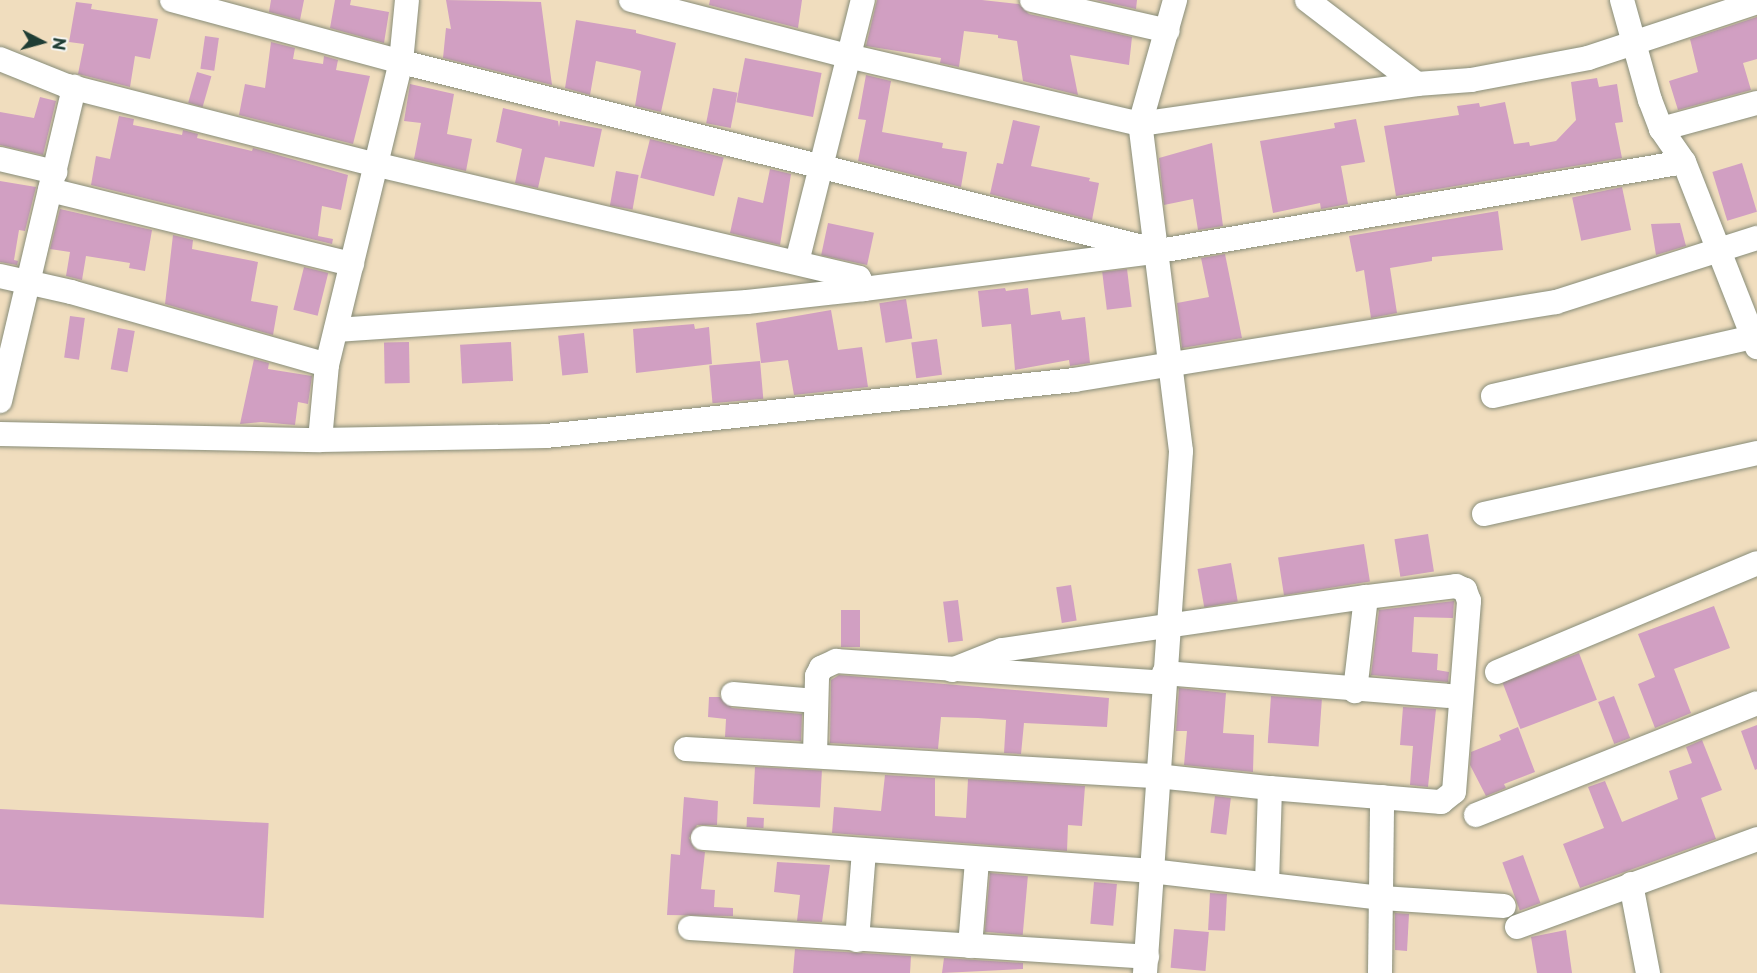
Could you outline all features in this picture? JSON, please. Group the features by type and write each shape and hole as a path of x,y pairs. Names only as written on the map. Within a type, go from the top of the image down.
{"street":[{"path":"172,0 401,62 824,164 1159,251"},
{"path":"320,440 327,365 374,164 401,62 407,0"},
{"path":"630,0 848,56 1140,124 1417,84 1471,80 1588,58 1757,2"},
{"path":"797,262 824,164 863,0"},
{"path":"1032,0 1168,31"},
{"path":"690,928 970,946 1146,965 1157,776 1181,451 1159,251 1140,124 1175,0"},
{"path":"1307,0 1417,84"},
{"path":"1493,396 1755,342 1684,162 1661,129 1637,43 1622,0"},
{"path":"0,59 74,87 374,164 859,278 864,289"},
{"path":"0,401 74,87"},
{"path":"1661,129 1757,103"},
{"path":"0,159 53,181 352,264"},
{"path":"336,330 747,302 864,289 1159,251 1684,162"},
{"path":"0,434 320,440 546,436 1074,380 1556,302 1757,238"},
{"path":"0,276 327,365"},
{"path":"1484,514 1757,453"},
{"path":"1497,672 1757,563"},
{"path":"686,749 1157,776 1270,788 1449,800 1454,792 1469,601 1465,590 1456,586 1170,623 1002,650 952,670"},
{"path":"1356,691 1366,597"},
{"path":"815,755 816,701 821,668 836,661 952,670 1164,678 1461,697"},
{"path":"733,694 816,701"},
{"path":"1476,815 1757,704"},
{"path":"1268,884 1270,788"},
{"path":"1380,973 1382,797"},
{"path":"703,838 977,860 1151,871 1382,898 1504,906"},
{"path":"1517,927 1757,839"},
{"path":"857,940 864,851"},
{"path":"970,946 977,860"},
{"path":"1631,884 1648,973"}],"building":[{"path":"271,0 304,0 300,20 269,12"},
{"path":"335,0 351,0 350,5 389,12 384,43 330,28"},
{"path":"446,0 541,2 552,85 443,58 446,28 451,29"},
{"path":"710,0 802,0 798,28 709,5"},
{"path":"877,0 982,0 1019,4 1029,14 1132,37 1129,65 1070,55 1078,95 1023,81 1017,41 998,38 998,35 964,31 959,67 940,63 941,58 866,46"},
{"path":"1096,0 1137,0 1136,9"},
{"path":"76,2 92,4 91,9 158,19 150,59 135,56 130,87 78,74 84,44 69,42"},
{"path":"1757,17 1757,59 1743,63 1751,90 1678,110 1669,81 1698,72 1690,39"},
{"path":"576,20 636,30 636,33 676,43 661,112 635,106 641,71 634,69 596,61 590,95 565,88"},
{"path":"205,36 219,38 214,71 200,69"},
{"path":"271,42 295,48 293,59 323,64 324,56 338,60 336,70 370,76 353,144 239,115 245,84 265,88"},
{"path":"745,58 822,73 813,117 736,102"},
{"path":"197,72 211,76 203,107 188,103"},
{"path":"866,75 891,81 882,132 943,143 942,148 967,152 961,187 858,161 866,120 858,119"},
{"path":"1597,78 1599,87 1617,84 1623,122 1615,123 1622,158 1396,196 1384,126 1459,115 1457,106 1479,103 1480,107 1505,102 1514,144 1529,142 1530,146 1556,141 1576,120 1571,82"},
{"path":"410,84 454,94 447,134 472,139 466,171 414,159 421,123 404,121"},
{"path":"713,88 738,93 731,128 706,123"},
{"path":"40,97 56,101 43,155 0,145 0,112 34,118"},
{"path":"503,108 558,121 559,127 560,121 602,129 594,167 545,157 538,188 515,183 522,149 496,142"},
{"path":"119,116 134,119 133,125 182,135 183,130 198,134 197,138 252,151 253,148 348,175 341,210 322,206 318,236 333,239 332,244 91,185 96,156 110,159"},
{"path":"1356,119 1365,162 1341,166 1348,204 1321,209 1320,203 1273,213 1260,141 1335,128 1334,123"},
{"path":"1013,120 1040,126 1031,166 1090,178 1089,181 1099,183 1092,220 990,194 997,163 1003,164"},
{"path":"650,139 724,157 714,196 640,178"},
{"path":"1212,143 1223,226 1198,230 1193,199 1164,205 1159,158"},
{"path":"1742,163 1757,212 1727,221 1712,172"},
{"path":"770,169 791,174 780,245 730,233 738,197 763,203"},
{"path":"616,171 639,175 633,209 610,205"},
{"path":"0,181 36,187 25,231 19,230 14,260 18,261 17,265 0,262"},
{"path":"1622,187 1631,230 1581,241 1572,198"},
{"path":"60,209 152,230 145,271 129,268 130,263 86,256 82,280 66,276 70,252 50,249"},
{"path":"1498,211 1503,250 1432,257 1432,261 1390,268 1397,313 1371,318 1364,270 1356,272 1349,236"},
{"path":"828,223 874,233 867,265 821,255"},
{"path":"1680,223 1686,246 1656,255 1651,224"},
{"path":"173,235 193,240 192,249 258,262 251,301 278,306 273,335 165,304"},
{"path":"1225,254 1242,338 1182,348 1177,303 1209,297 1201,258"},
{"path":"304,267 328,273 318,316 293,310"},
{"path":"1127,269 1132,307 1107,310 1102,272"},
{"path":"1005,288 1006,291 1028,288 1031,315 1060,311 1062,320 1085,317 1090,363 1070,366 1069,360 1015,370 1011,324 982,327 978,291"},
{"path":"906,299 912,339 886,343 879,303"},
{"path":"831,310 838,350 862,347 868,387 794,395 788,360 761,363 756,323"},
{"path":"70,316 85,318 79,360 64,358"},
{"path":"694,324 695,329 709,327 712,364 636,373 633,329"},
{"path":"118,328 135,331 127,372 111,369"},
{"path":"584,333 588,373 562,375 558,336"},
{"path":"937,339 942,375 916,378 911,343"},
{"path":"384,342 409,342 410,383 385,383"},
{"path":"511,342 513,381 462,384 460,345"},
{"path":"254,359 269,363 268,369 312,376 308,404 298,402 295,425 261,422 240,424"},
{"path":"760,361 763,399 713,403 709,365"},
{"path":"1428,534 1434,572 1400,577 1394,539"},
{"path":"1364,544 1370,582 1284,595 1278,558"},
{"path":"1231,563 1238,601 1204,607 1198,569"},
{"path":"1071,585 1077,621 1062,623 1056,587"},
{"path":"958,600 963,641 948,643 943,602"},
{"path":"1454,601 1453,618 1414,617 1412,652 1438,654 1437,670 1449,672 1448,682 1371,675 1379,610"},
{"path":"1714,606 1730,648 1674,669 1691,713 1655,728 1638,684 1655,677 1638,634"},
{"path":"841,610 860,610 860,647 841,647"},
{"path":"1579,653 1597,700 1520,729 1502,682"},
{"path":"839,675 1109,698 1107,727 1024,723 1021,754 1004,753 1006,720 978,718 941,717 938,749 830,743 831,680"},
{"path":"1179,688 1226,693 1223,733 1254,735 1253,772 1184,765 1187,731 1176,731"},
{"path":"1271,696 1322,700 1319,746 1268,743"},
{"path":"1614,696 1630,738 1614,744 1598,702"},
{"path":"709,697 720,697 732,708 802,714 801,741 725,737 726,719 708,717"},
{"path":"1403,707 1436,709 1428,787 1410,785 1413,746 1400,745"},
{"path":"1757,725 1757,769 1755,770 1741,731"},
{"path":"1518,727 1535,772 1504,784 1506,788 1486,796 1470,765 1471,752 1501,740 1499,735"},
{"path":"1702,740 1722,790 1701,798 1716,839 1580,888 1563,844 1604,828 1588,787 1605,781 1622,822 1678,799 1669,771 1692,763 1686,747"},
{"path":"755,767 822,771 820,807 753,804"},
{"path":"885,775 935,778 935,816 966,818 968,779 1085,786 1082,826 1068,825 1067,851 832,833 834,807 881,811"},
{"path":"1215,796 1231,798 1226,835 1210,833"},
{"path":"684,797 718,801 717,825 697,825 689,838 695,849 705,852 701,889 715,890 714,907 733,908 733,916 667,915 671,854 680,855"},
{"path":"0,809 269,823 264,918 0,904"},
{"path":"747,817 764,818 763,828 746,827"},
{"path":"1523,855 1540,903 1520,910 1502,863"},
{"path":"777,862 830,865 822,922 797,921 800,895 774,892"},
{"path":"990,873 1028,876 1023,935 985,932"},
{"path":"1094,882 1117,884 1113,926 1090,924"},
{"path":"1210,893 1227,894 1225,931 1208,930"},
{"path":"1395,913 1409,914 1407,951 1395,950"},
{"path":"1174,929 1209,932 1205,971 1171,968"},
{"path":"1566,930 1572,973 1537,973 1531,937"},
{"path":"795,949 911,956 910,973 793,973"},
{"path":"944,958 1023,963 1023,969 942,973"}]}
